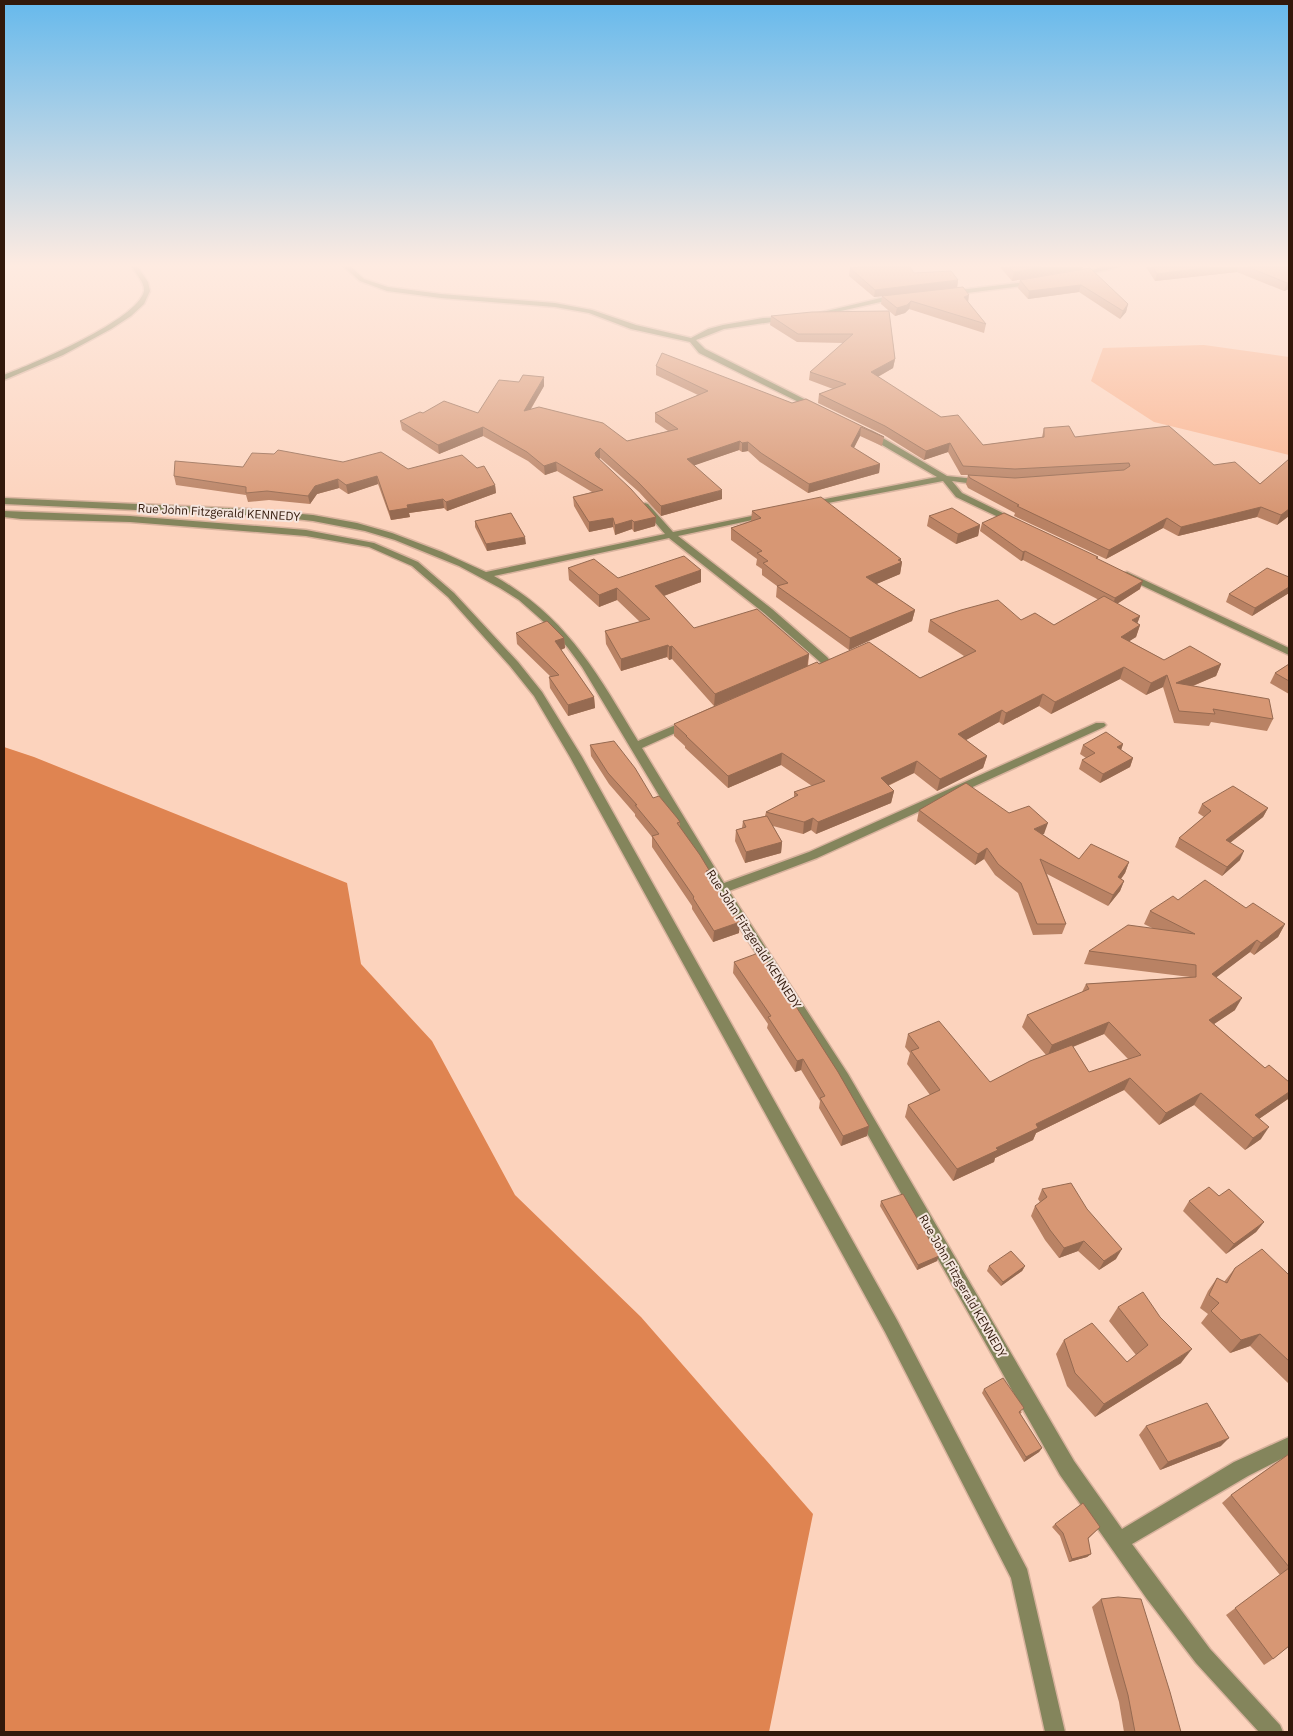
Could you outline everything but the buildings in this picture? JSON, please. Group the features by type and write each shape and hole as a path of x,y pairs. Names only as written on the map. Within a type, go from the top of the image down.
{"street":[{"path":"4,378 69,348"},
{"path":"699,348 827,412"},
{"path":"862,430 945,478 959,496 1018,524"},
{"path":"796,508 945,478 996,482"},
{"path":"635,495 672,536 768,611 828,664 808,674"},
{"name":"Rue John Fitzgerald KENNEDY","path":"4,501 250,512 325,520 385,533 486,575 534,606 569,640 636,746 721,889 843,1078 1067,1468 1154,1592 1203,1656 1273,1732"},
{"path":"486,575 777,512"},
{"path":"4,514 130,519 306,533 371,545 414,564 452,595 514,664 538,694 576,757 891,1326 1020,1576 1055,1732"},
{"path":"1121,572 1289,652"},
{"path":"636,746 701,718"},
{"path":"721,889 814,855 1100,725"},
{"path":"1120,1541 1242,1469 1289,1446"}],"shaded area":[{"path":"1103,348 1225,348 1289,357 1289,455 1154,422 1091,381"},
{"path":"4,747 34,757 347,883 361,964 432,1041 515,1195 641,1317 813,1514 769,1732 4,1732"}]}
